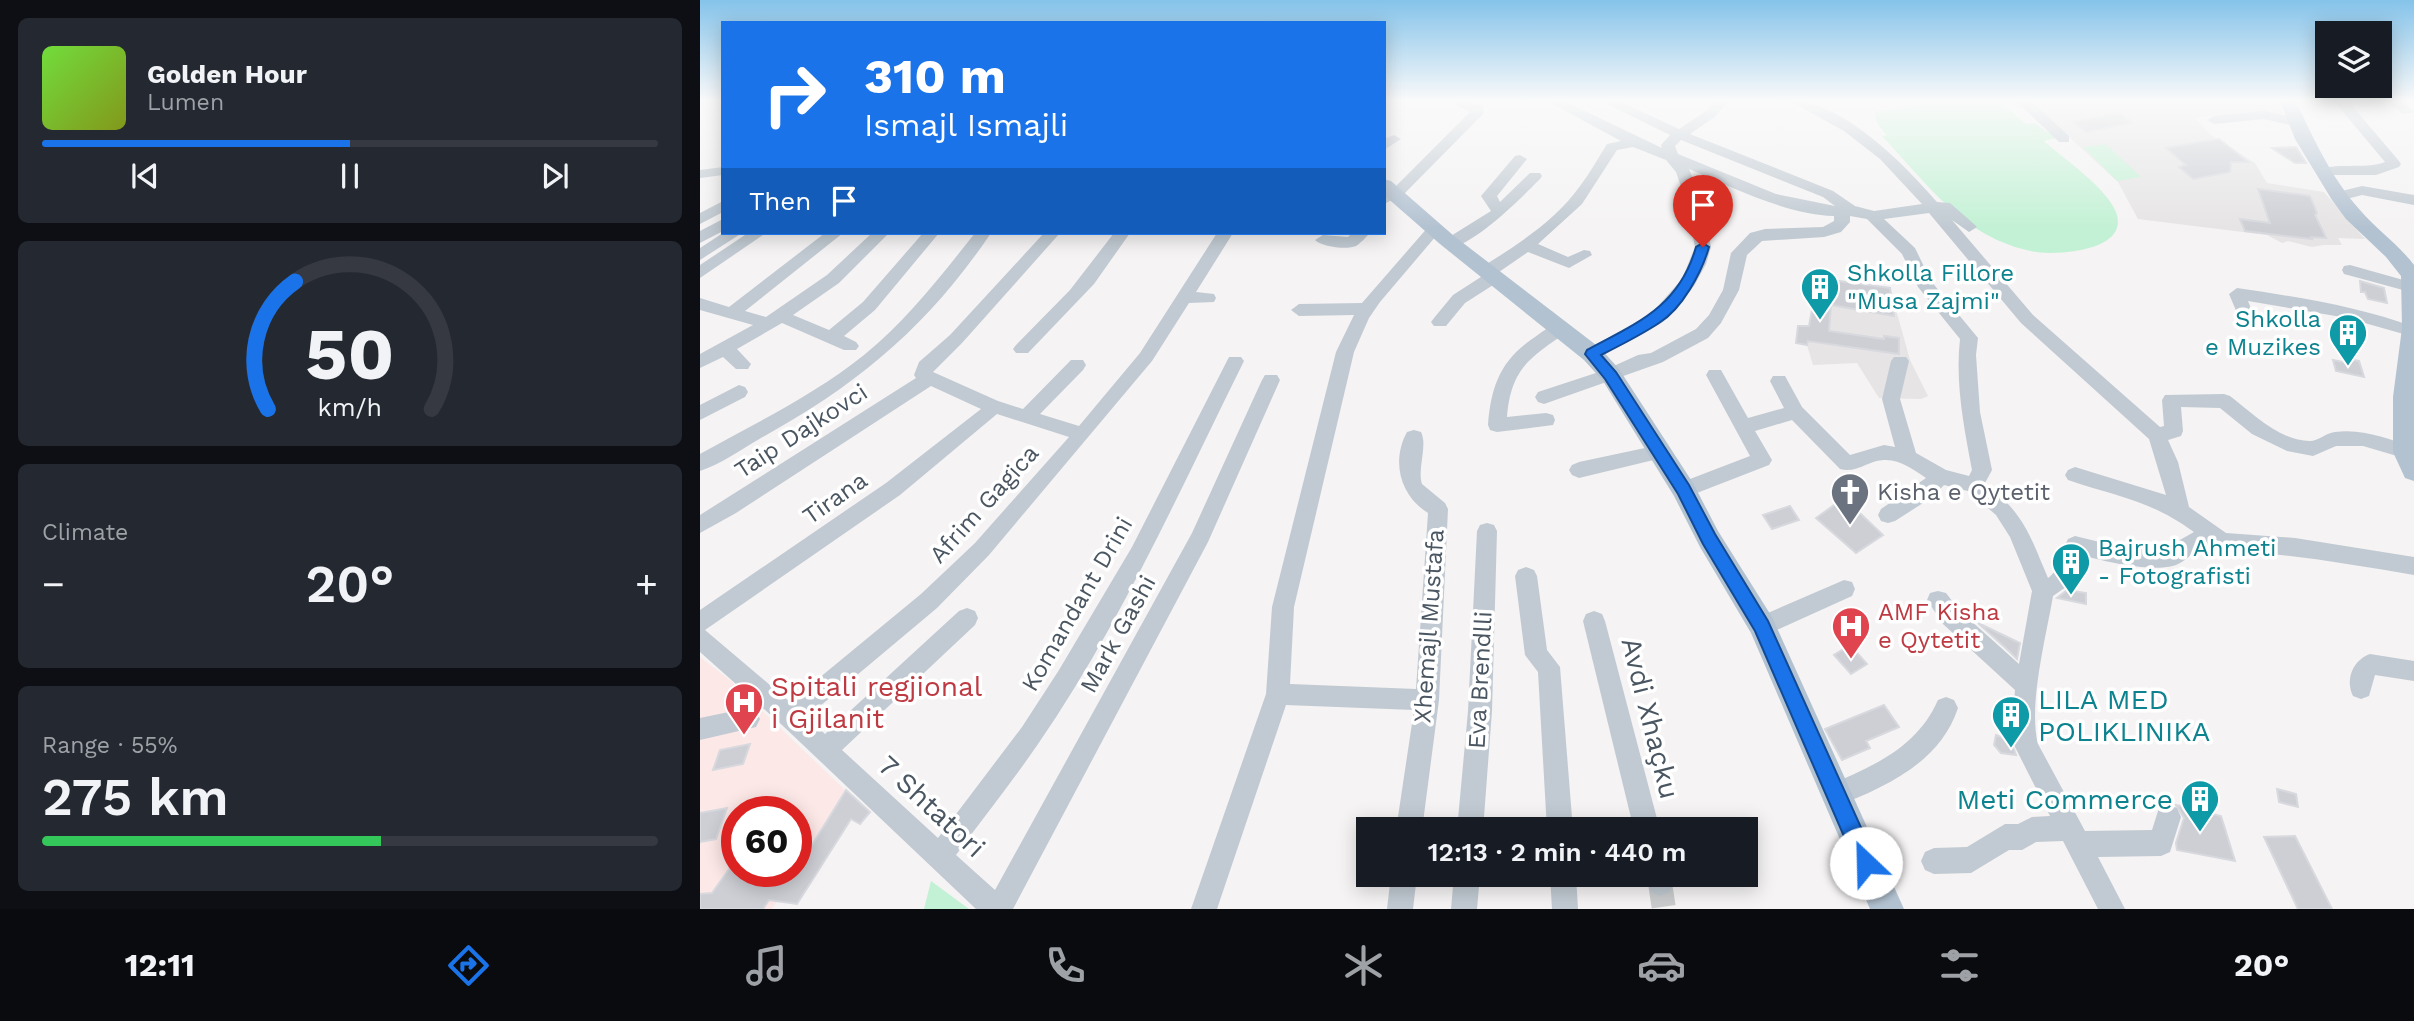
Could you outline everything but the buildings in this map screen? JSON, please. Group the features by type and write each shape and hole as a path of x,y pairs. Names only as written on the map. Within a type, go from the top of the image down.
{"main road":[{"path":"2307,143 2353,215 2411,275 2413,330 2405,397 2411,459"},
{"path":"1387,193 1561,328 1592,354 1611,375 1684,490 1709,539 1762,626 1887,909"}],"street":[{"path":"1387,193 1443,143"},
{"path":"1440,322 1459,299 1526,245 1586,190 1612,147 1628,143"},
{"path":"1638,143 1791,204 1860,211 1872,216 1909,251 1924,283 1969,338 1967,355 1971,412 1982,470 1974,485"},
{"path":"1592,354 1657,318 1688,282 1698,264 1703,247 1694,201 1683,171 1671,157 1669,143"},
{"path":"1701,143 1828,194 1846,211"},
{"path":"1869,143 1938,207 1969,227"},
{"path":"1881,143 1904,163 2001,289 2047,339 2157,435 2168,462 2172,506"},
{"path":"2323,172 2376,171 2394,164 2377,143"},
{"path":"1499,212 1489,196 1520,159"},
{"path":"700,174 721,168"},
{"path":"1204,909 1278,694 1283,607 1345,352 1366,309 1443,236 1499,212 1535,177"},
{"path":"2339,196 2362,190 2414,200"},
{"path":"700,219 721,207"},
{"path":"1872,216 1938,207"},
{"path":"1544,397 1611,375 1644,359 1648,361 1679,349 1715,321 1733,289 1731,279 1734,262 1757,236 1782,231 1812,233 1835,230 1846,211"},
{"path":"700,238 721,225"},
{"path":"700,255 731,235"},
{"path":"700,273 755,235"},
{"path":"732,313 832,235"},
{"path":"700,362 774,320 833,279 879,235"},
{"path":"831,338 869,306 929,235"},
{"path":"700,463 797,407 870,360 923,308 982,235"},
{"path":"1050,235 956,339 925,367 923,375 992,406 1083,434"},
{"path":"1022,349 1058,315 1107,258 1121,235"},
{"name":"Afrim Gagica","path":"790,717 929,601 982,549 1083,434 1146,357 1225,235"},
{"path":"1324,240 1351,242 1360,235"},
{"path":"1526,245 1569,263 1584,256"},
{"path":"2350,270 2411,275"},
{"path":"2246,316 2237,293 2337,311 2413,330"},
{"path":"1185,297 1208,298"},
{"path":"700,304 774,320 850,346"},
{"path":"1299,310 1366,309"},
{"path":"1546,420 1497,425 1501,389 1504,376 1513,362 1561,328"},
{"path":"725,349 742,364"},
{"name":"Komandant Drini","path":"939,857 1030,735 1067,677 1139,553 1236,361"},
{"path":"1900,361 1891,399 1909,457"},
{"path":"1026,417 1077,365"},
{"path":"1684,490 1762,460 1715,375"},
{"name":"Taip Dajkovci","path":"700,525 929,379"},
{"name":"Mark Gashi","path":"997,909 1201,536 1241,441 1271,380"},
{"path":"1779,382 1796,412 1809,421 1837,456 1847,464 1884,452 1909,457 1940,476 1974,485 2008,515 2019,533 2043,591 2027,686 2023,731 2027,747 2112,909"},
{"path":"700,413 738,392"},
{"path":"2157,435 2174,431 2171,400 2224,401 2259,429 2287,444 2313,449 2334,439 2363,439 2411,459"},
{"name":"Tirana","path":"700,622 893,489 989,412 992,406"},
{"path":"1743,428 1796,412"},
{"name":"Xhemajl Mustafa","path":"1411,817 1427,700 1438,509 1425,502 1410,486 1408,478 1415,437"},
{"path":"1579,470 1659,452"},
{"path":"2075,475 2172,506 2222,541"},
{"path":"1888,515 1927,490 1940,476"},
{"name":"Eva Brendlli","path":"1471,817 1480,711 1487,531"},
{"path":"2043,591 2067,576 2075,545 2120,556 2169,558 2194,541 2222,541 2295,547 2414,566"},
{"path":"1526,576 1536,655 1549,667 1559,817"},
{"path":"1762,626 1844,589"},
{"path":"1938,600 1951,617 2027,686"},
{"path":"826,749 967,618"},
{"name":"Avdi Xhaçku","path":"1594,621 1644,817"},
{"name":"7 Shtatori","path":"700,638 826,749 997,909"},
{"path":"2361,688 2362,673 2370,664 2414,671"},
{"path":"1278,694 1427,700"},
{"path":"1836,795 1887,771 1907,757 1944,721 1946,708"},
{"path":"700,729 748,719"},
{"path":"1934,861 1971,860 2005,837 2022,836 2032,830 2161,844 2168,817"},
{"path":"1400,909 1403,887"},
{"path":"1464,909 1465,887"},
{"path":"1563,887 1564,909"}],"shaded area":[{"path":"2076,143 2225,143 2255,163 2267,183 2324,192 2365,239 2338,238 2342,245 2312,247 2288,241 2282,243 2267,235 2138,219 2118,182"},
{"path":"1839,281 1890,288 1910,360 1928,396 1921,399 1879,398 1857,363 1813,365 1807,345 1796,343 1798,326 1809,326 1817,282 1838,284"},
{"name":"Spitali regjional i Gjilanit","path":"700,657 732,682 845,790 812,844 812,796 721,796 721,887 786,887 772,909 700,909"}],"green space":[{"path":"1889,143 2047,143 2103,193 2116,212 2118,224 2114,234 2096,246 2083,250 2043,253 1997,240 1980,231 1935,194"},
{"path":"2106,144 2141,177 2117,181 2083,147"},
{"path":"931,881 969,909 924,909"}],"tunnel":[{"path":"1661,887 1664,909"}],"place":[{"name":"Shkolla Fillore \"Musa Zajmi\"","path":"1820,321"},
{"name":"Shkolla e Muzikes","path":"2348,367"},
{"name":"Kisha e Qytetit","path":"1850,526"},
{"name":"Bajrush Ahmeti - Fotografisti","path":"2071,596"},
{"name":"AMF Kisha e Qytetit","path":"1851,660"},
{"name":"Spitali regjional i Gjilanit","path":"744,736"},
{"name":"LILA MED POLIKLINIKA","path":"2011,749"},
{"name":"Meti Commerce","path":"2200,833"}],"route":[{"path":"1703,247 1698,264 1688,282 1657,318 1592,354 1611,375 1684,490 1709,539 1762,626 1866,863"}]}
